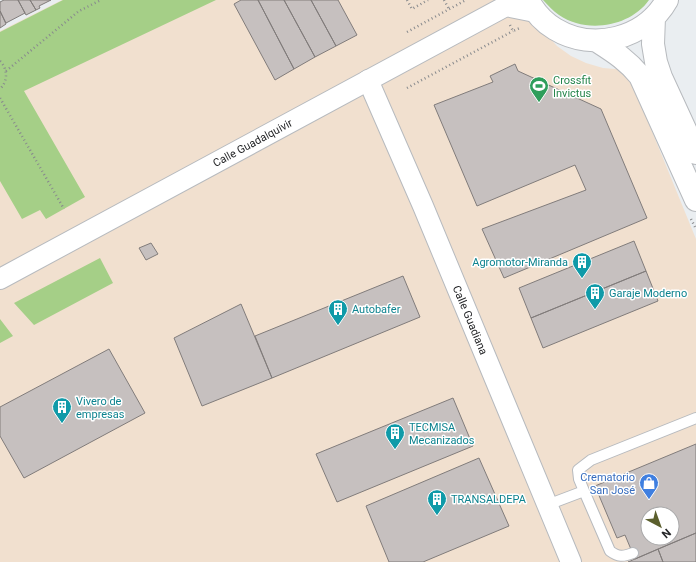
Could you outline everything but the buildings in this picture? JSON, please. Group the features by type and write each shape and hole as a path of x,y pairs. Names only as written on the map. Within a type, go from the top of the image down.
{"street":[{"path":"531,6 554,29 575,38 597,41 620,38 639,29 654,17 667,0"},
{"name":"Calle Guadalquivir","path":"0,279 508,3 531,6"},
{"path":"654,17 653,44 656,62 661,77 696,153"},
{"path":"597,41 617,53 631,64 640,76 696,200"},
{"name":"Calle Guadiana","path":"368,80 423,206 571,562"}],"lane":[{"path":"633,553 625,556 618,556 610,551 579,479 578,470 591,460 696,418"},
{"path":"547,505 584,491"}],"path":[{"path":"6,71 79,11 101,0"},
{"path":"407,0 412,9 428,0"},
{"path":"444,0 450,9"},
{"path":"407,32 466,0"},
{"path":"407,88 513,31"},
{"path":"0,61 6,71 6,79 0,88"},
{"path":"0,98 64,209"}],"shaded area":[{"path":"62,0 515,0 557,46 571,56 586,63 603,68 627,70 696,239 696,562 0,562 0,31"}],"green space":[{"path":"63,0 216,0 24,91 85,197 46,219 40,210 22,219 0,181 0,32"},
{"path":"543,0 649,0 641,9 619,22 594,26 570,21 553,10"},
{"path":"100,258 113,283 34,325 14,303"},
{"path":"0,319 13,336 0,343"}],"place":[{"name":"Crossfit Invictus","path":"539,103"},
{"name":"Agromotor-Miranda","path":"582,279"},
{"name":"Garaje Moderno","path":"595,310"},
{"name":"Autobafer","path":"338,326"},
{"name":"Vivero de empresas","path":"62,424"},
{"name":"TECMISA Mecanizados","path":"395,450"},
{"name":"Crematorio San José","path":"649,500"},
{"name":"TRANSALDEPA","path":"437,516"}]}
